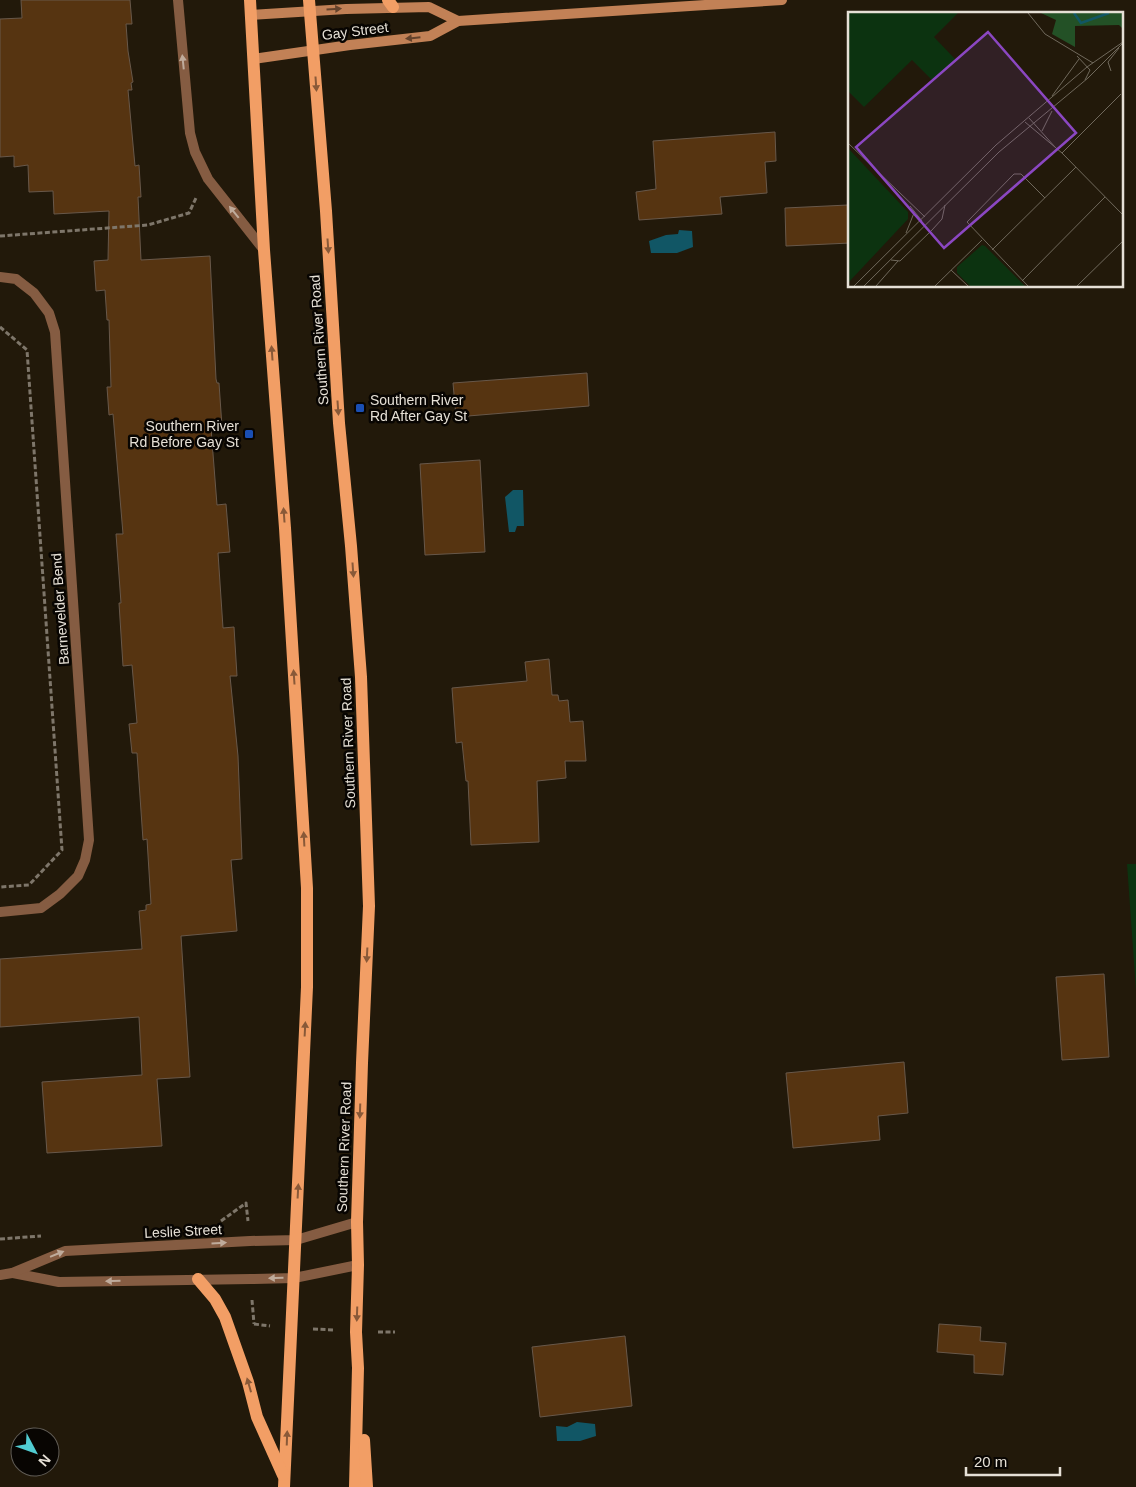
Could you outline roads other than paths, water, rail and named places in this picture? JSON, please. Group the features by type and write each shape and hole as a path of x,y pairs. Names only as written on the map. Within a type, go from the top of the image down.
{"main road":[{"path":"250,0 264,250 285,528 307,888 307,987 285,1483"},
{"name":"Gay Street","path":"253,59 430,36 458,21 782,0"},
{"name":"Gay Street","path":"251,15 310,5 390,4 429,7 458,21"},
{"name":"Southern River Road","path":"310,5 326,211 339,424 361,677 369,906 357,1222 356,1332 358,1368 355,1487"},
{"path":"198,1279 215,1299 225,1317 248,1382 257,1417 285,1483"},
{"path":"358,1368 367,1487"}],"street":[{"path":"178,0 190,133 195,152 208,179 264,250"},
{"name":"Barnevelder Bend","path":"0,277 16,279 34,293 49,313 55,332 89,840 85,860 78,876 60,894 41,908 0,912"},
{"name":"Leslie Street","path":"0,1275 12,1273 65,1251 296,1240 357,1222"},
{"name":"Leslie Street","path":"12,1273 59,1282 294,1278 358,1265"}],"water":[{"path":"679,230 692,231 693,247 677,253 651,253 649,241 666,235 678,234"},
{"path":"513,490 523,490 524,526 517,526 515,532 509,532 505,497"},
{"path":"577,1422 595,1424 596,1436 580,1441 557,1441 556,1426 567,1427"}],"place":[{"name":"Southern River Rd After Gay St","path":"360,408"},
{"name":"Southern River Rd Before Gay St","path":"249,434"}]}
